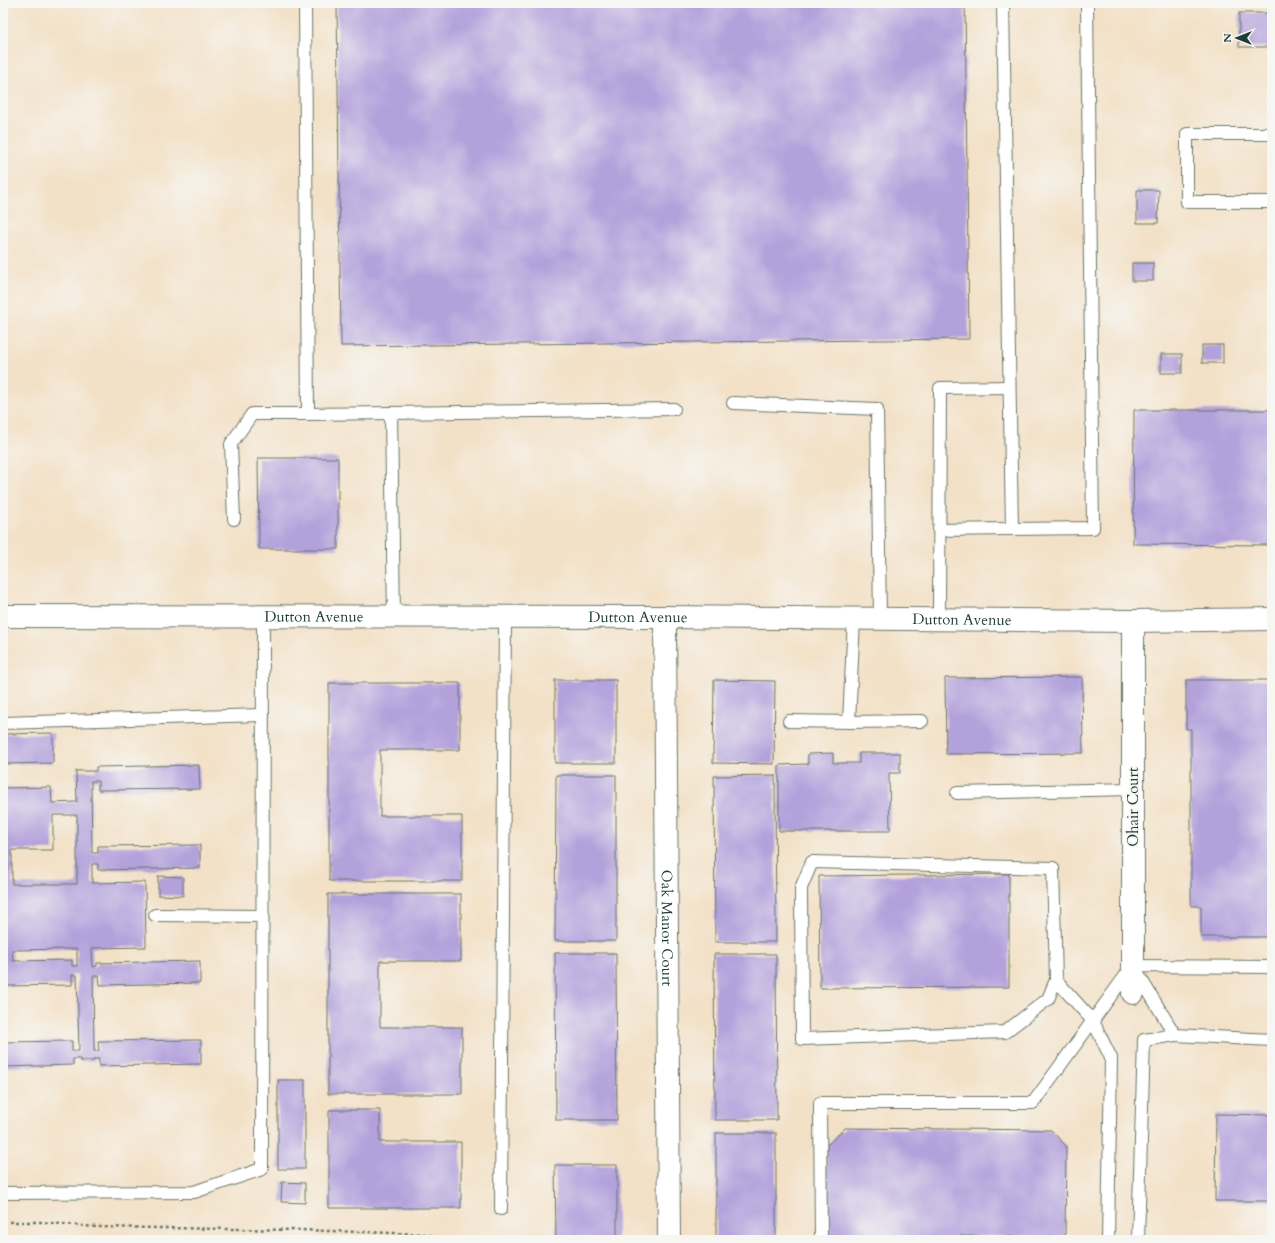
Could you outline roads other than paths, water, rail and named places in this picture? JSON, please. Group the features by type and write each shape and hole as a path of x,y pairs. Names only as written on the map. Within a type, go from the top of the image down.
{"street":[{"name":"Dutton Avenue","path":"3,616 665,617 1133,621 1272,619"},
{"name":"Oak Manor Court","path":"665,617 669,1240"},
{"name":"Ohair Court","path":"1133,621 1133,993"}],"lane":[{"path":"305,3 308,414"},
{"path":"1002,3 1012,529"},
{"path":"939,530 1093,528 1087,3"},
{"path":"1272,134 1187,134 1187,202 1272,202"},
{"path":"939,620 940,388 1009,386"},
{"path":"733,403 877,409 880,619"},
{"path":"234,519 231,444 252,414 674,409"},
{"path":"391,413 394,617"},
{"path":"3,1193 194,1192 262,1169 263,616"},
{"path":"501,1209 505,617"},
{"path":"849,722 854,619"},
{"path":"3,724 263,715"},
{"path":"789,721 922,721"},
{"path":"957,794 1133,789"},
{"path":"1056,980 1048,999 1005,1032 802,1039 801,888 812,862 1053,868 1056,980 1093,1021 1111,1058 1108,1240"},
{"path":"155,915 263,916"},
{"path":"1133,966 1272,967"},
{"path":"821,1240 820,1103 1033,1103 1133,966"},
{"path":"1133,966 1175,1035"},
{"path":"1138,1240 1144,1040 1175,1035 1272,1040"}]}
